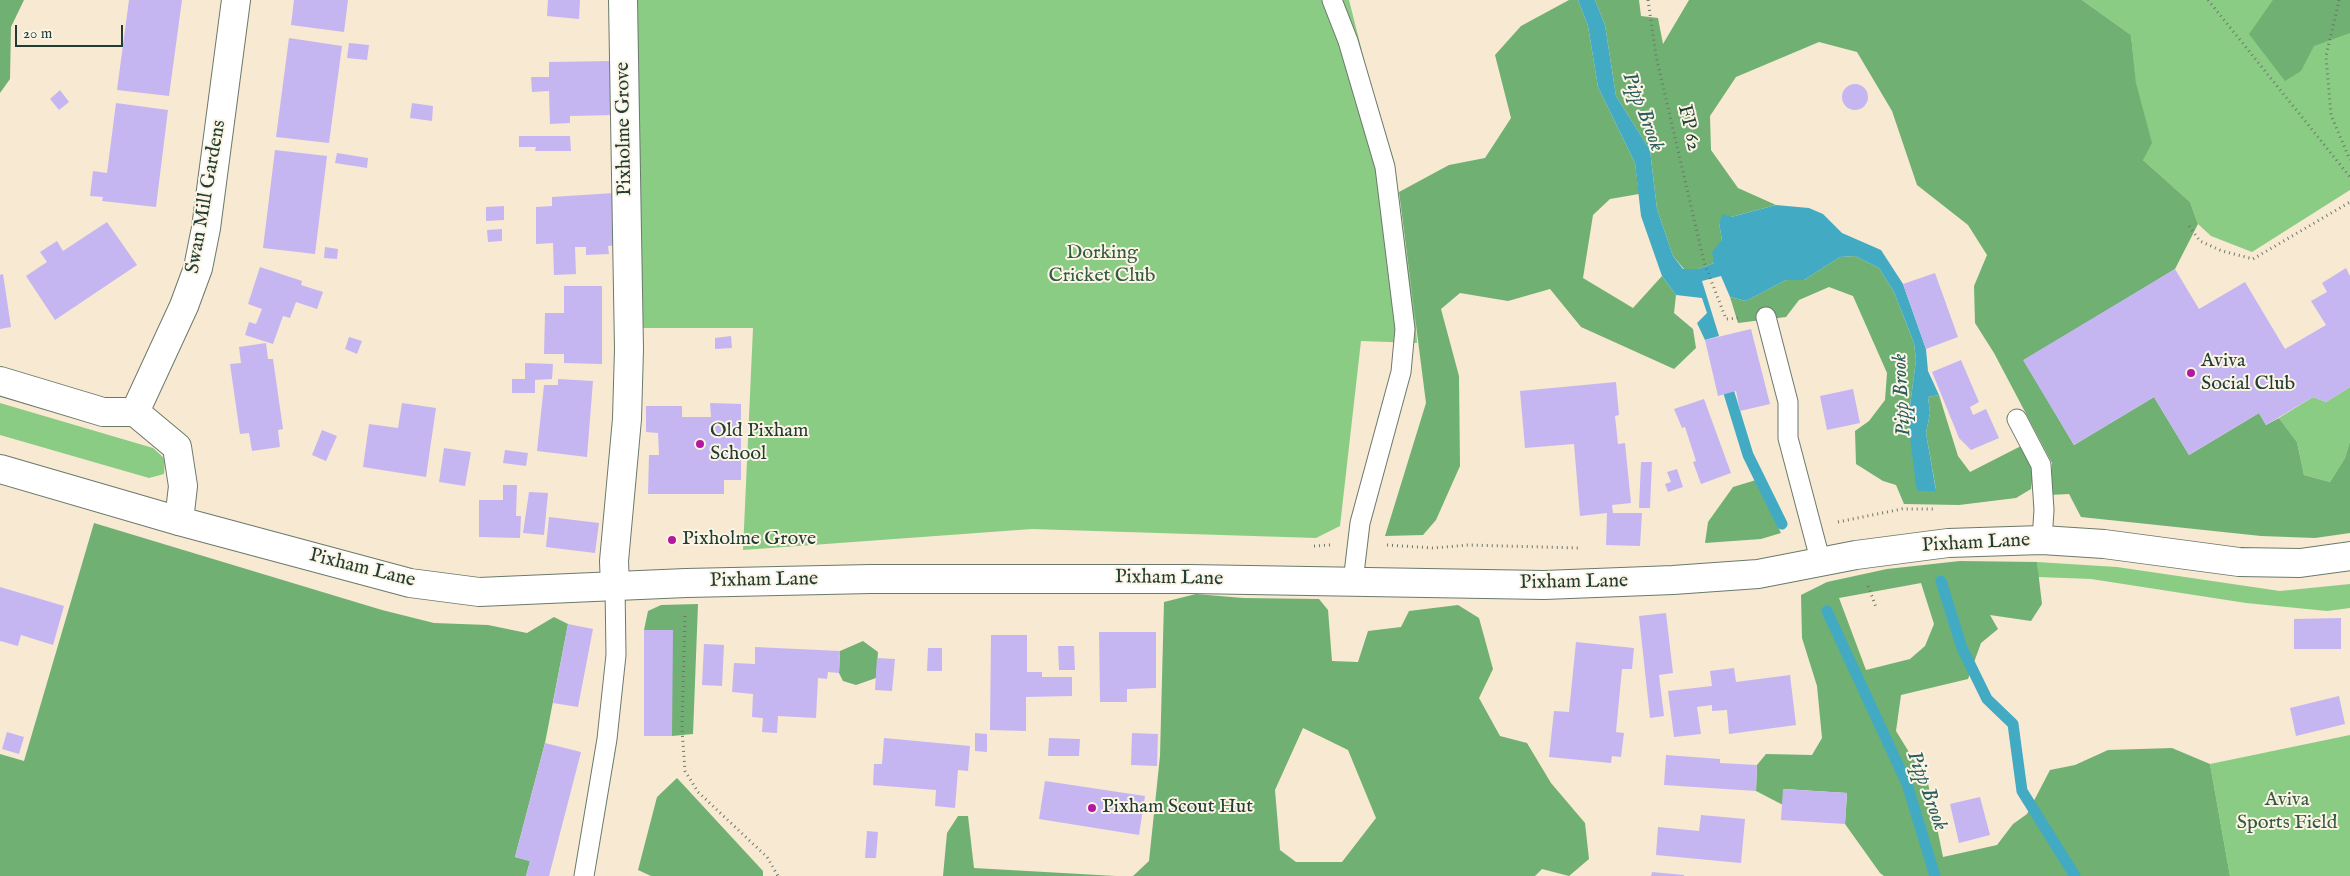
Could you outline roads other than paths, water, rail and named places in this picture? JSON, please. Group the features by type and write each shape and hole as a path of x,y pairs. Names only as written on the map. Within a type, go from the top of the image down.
{"main road":[{"name":"Swan Mill Gardens","path":"135,412 184,306 198,268 206,228 236,0"},
{"name":"Pixholme Grove","path":"615,586 614,561 627,419 629,349 623,0"},
{"path":"0,381 102,412 135,412 177,447 183,486 179,521"},
{"name":"Pixham Lane","path":"0,469 179,521 410,583 479,592 686,583 1028,579 1544,585 1663,581 1758,574 1856,555 1948,543 2042,540 2104,544 2239,562 2300,563 2350,556"}],"lane":[{"path":"1332,0 1348,41 1385,167 1405,329 1401,372 1360,523 1353,582"},
{"path":"1766,317 1788,402 1788,438 1821,563"},
{"path":"2016,419 2042,465 2044,510 2042,540"},
{"path":"584,876 607,739 616,655 615,586"}],"water":[{"path":"1578,0 1595,0 1605,25 1616,96 1650,150 1657,209 1673,256 1683,269 1698,269 1714,263 1712,252 1722,240 1719,223 1723,214 1731,217 1776,205 1809,208 1823,214 1842,233 1881,250 1903,284 1926,349 1928,371 1939,395 1928,397 1930,413 1926,433 1936,491 1918,491 1916,486 1908,421 1916,360 1914,343 1894,292 1879,268 1855,256 1840,257 1804,280 1786,280 1746,301 1730,297 1721,276 1702,281 1719,336 1705,340 1697,323 1707,313 1702,298 1676,295 1662,276 1641,216 1635,163 1598,87 1588,26"}],"waterway":[{"name":"Pipp Brook","path":"1725,380 1748,455 1782,524"},
{"name":"Pipp Brook","path":"1941,581 1962,648 1987,699 2013,724 2022,791 2075,876"},
{"name":"Pipp Brook","path":"1827,611 1907,784 1935,876"}],"place":[{"name":"Aviva Social Club","path":"2191,373"},
{"name":"Old Pixham School","path":"700,444"},
{"name":"Pixholme Grove","path":"672,540"},
{"name":"Pixham Scout Hut","path":"1092,808"}],"park label":[{"name":"Dorking Cricket Club","path":"1102,266"},
{"name":"Aviva Sports Field","path":"2287,812"}]}
